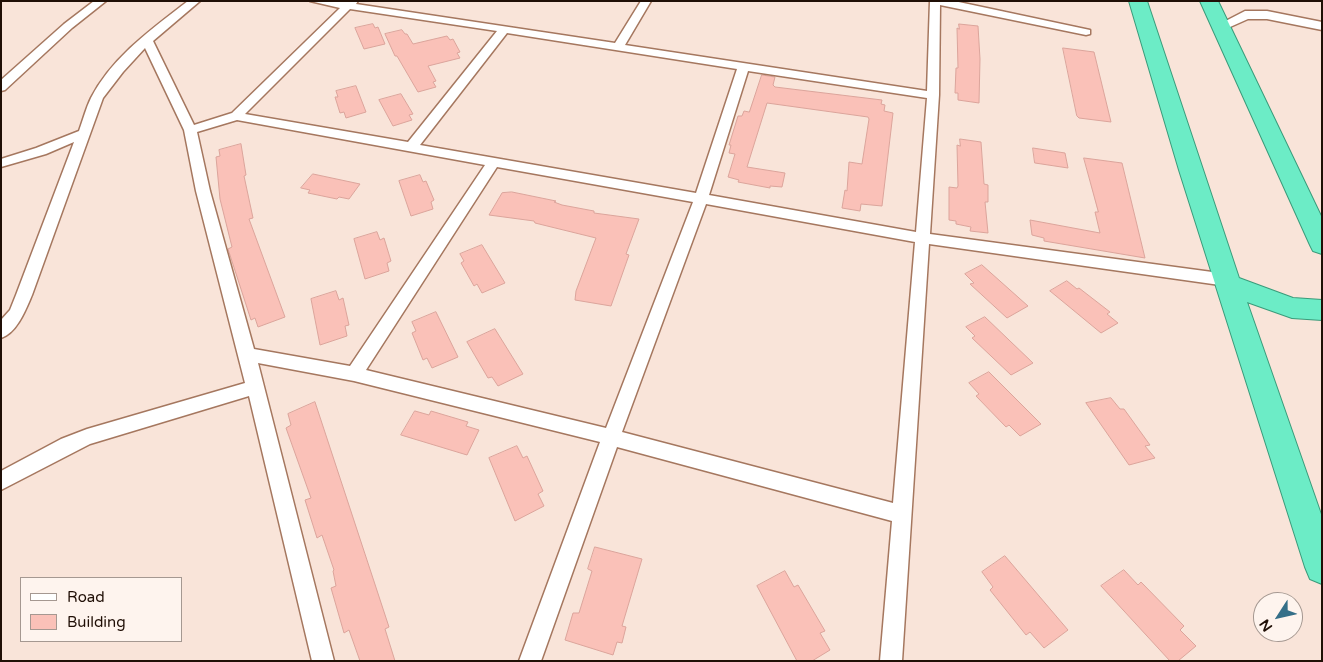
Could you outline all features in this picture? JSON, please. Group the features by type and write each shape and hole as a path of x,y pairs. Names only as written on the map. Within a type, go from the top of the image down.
{"highway":[{"path":"1210,1 1322,245"},
{"path":"1135,4 1322,567"},
{"path":"1228,283 1292,308 1322,310"}],"street":[{"path":"1,87 68,26 102,1"},
{"path":"1,332 16,313 24,295 97,98 114,72 146,39 195,1"},
{"path":"315,1 351,4 504,30 933,95"},
{"path":"618,47 646,1"},
{"path":"891,661 900,514 933,95 935,1 1086,32"},
{"path":"1242,1 1322,16"},
{"path":"236,116 351,4"},
{"path":"1221,27 1245,15 1267,16 1322,26"},
{"path":"412,146 504,30"},
{"path":"146,39 190,130 203,192 255,387 323,661"},
{"path":"530,661 610,437 701,198 744,67"},
{"path":"190,130 236,116 922,238 1228,283"},
{"path":"1,163 41,151 84,133"},
{"path":"354,374 494,161"},
{"path":"246,354 354,374 610,437 900,514"},
{"path":"1,480 67,445 87,437 255,387"}],"building":[{"path":"373,24 375,28 378,27 385,44 364,49 355,28"},
{"path":"959,24 978,26 980,59 979,103 958,100 958,93 955,93 956,68 958,68 957,28 959,29"},
{"path":"402,30 413,44 447,36 450,40 453,39 460,52 457,53 460,58 428,66 436,81 433,82 436,87 418,92 397,56 395,56 385,34"},
{"path":"1063,48 1094,52 1111,122 1079,118 1077,116"},
{"path":"762,75 775,77 773,85 775,87 882,100 881,104 885,105 884,111 893,113 882,206 861,204 860,211 842,208 845,190 847,191 849,162 862,164 868,117 767,103 747,167 785,173 782,187 770,186 770,188 738,182 739,180 728,177 735,154 729,153 731,145 729,145 738,116 742,116 744,111 749,112"},
{"path":"356,86 366,112 346,118 344,112 340,113 335,97 338,97 336,91"},
{"path":"401,94 413,114 409,115 412,120 393,126 379,100"},
{"path":"960,139 981,142 984,184 988,185 988,202 985,202 988,233 970,231 971,227 956,224 956,221 949,220 949,187 957,188 958,186 957,145 960,146"},
{"path":"241,144 246,175 244,176 253,218 249,219 285,317 258,327 255,318 251,320 228,249 232,247 220,199 216,157 220,156 219,150"},
{"path":"1033,148 1065,153 1068,168 1035,163"},
{"path":"1084,158 1122,163 1145,258 1044,241 1044,238 1032,235 1030,220 1100,233 1095,212 1098,212"},
{"path":"313,174 360,184 349,199 339,197 337,199 308,193 310,190 301,188"},
{"path":"420,175 423,182 426,181 434,200 431,202 433,209 411,216 399,181"},
{"path":"512,192 556,201 554,202 594,211 594,213 639,219 626,254 629,255 611,306 575,300 576,291 596,238 535,223 534,221 489,215 502,193"},
{"path":"377,232 380,240 384,238 391,261 387,263 389,271 365,279 354,239"},
{"path":"482,245 505,283 482,293 477,284 474,286 461,263 464,261 460,254"},
{"path":"982,265 1028,306 1007,318 970,284 974,283 965,274"},
{"path":"1067,281 1110,312 1107,314 1118,323 1101,333 1050,291"},
{"path":"336,291 339,300 343,298 349,325 345,326 347,336 320,345 311,299"},
{"path":"436,312 458,357 432,368 427,358 423,360 412,333 416,331 412,322"},
{"path":"985,317 1033,363 1011,375 972,338 975,336 966,327"},
{"path":"495,329 523,374 498,386 492,377 488,378 467,342"},
{"path":"989,372 1041,424 1020,436 1009,425 1006,427 976,396 979,394 969,383"},
{"path":"1111,398 1120,409 1124,409 1150,445 1145,446 1155,458 1129,465 1086,403"},
{"path":"315,402 389,627 385,629 395,661 360,661 349,630 344,633 331,588 336,586 334,570 322,535 317,538 305,500 311,498 286,428 291,425 288,414"},
{"path":"415,411 429,415 431,411 468,422 466,426 479,430 467,455 401,435"},
{"path":"517,446 523,458 527,456 543,491 538,494 544,506 515,521 489,458"},
{"path":"595,547 642,559 622,626 626,627 622,643 617,642 613,655 565,640 573,613 579,613 592,571 588,569"},
{"path":"1005,556 1068,630 1044,648 1030,632 1026,635 990,590 993,587 982,572"},
{"path":"1124,570 1138,585 1141,582 1184,626 1180,630 1196,646 1178,661 1170,661 1101,586"},
{"path":"785,571 794,587 798,585 825,631 820,633 830,650 812,661 797,661 757,586"}]}
